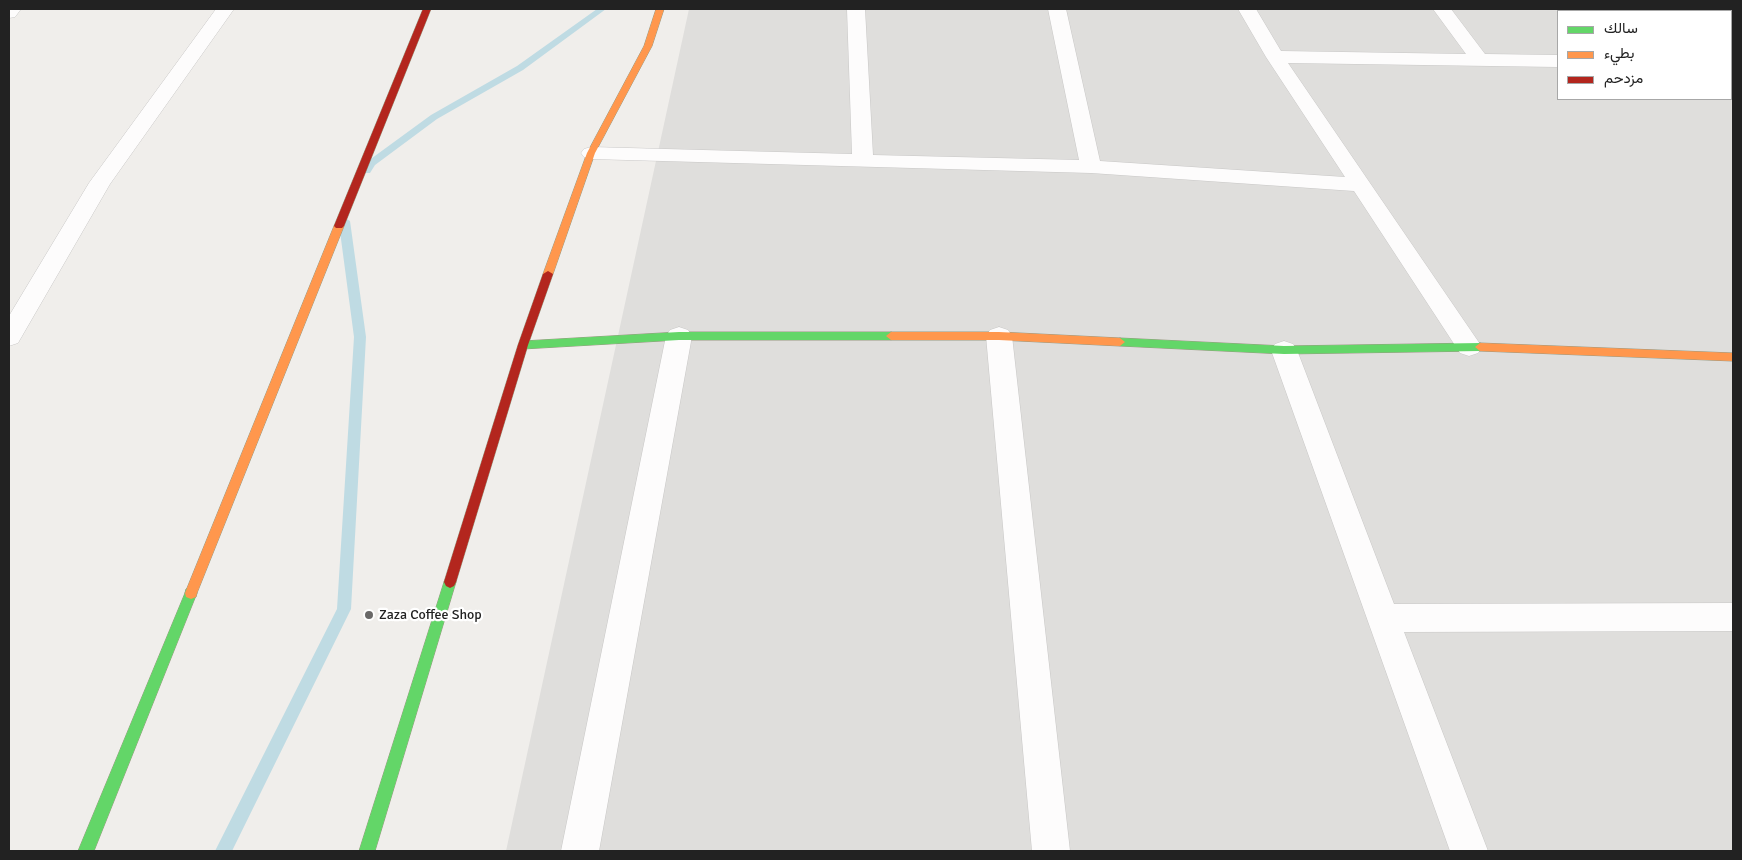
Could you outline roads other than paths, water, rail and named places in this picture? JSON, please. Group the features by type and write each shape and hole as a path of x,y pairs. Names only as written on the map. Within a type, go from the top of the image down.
{"street":[{"path":"9,13 12,9"},
{"path":"9,337 100,184 225,9"},
{"path":"86,851 427,9"},
{"path":"367,851 523,346 591,152 648,46 660,9"},
{"path":"856,9 863,159"},
{"path":"1057,9 1091,167"},
{"path":"1248,9 1275,57 1469,347"},
{"path":"1442,9 1480,60"},
{"path":"1275,57 1557,61"},
{"path":"591,152 1091,167 1361,185"},
{"path":"523,346 679,336 999,336 1284,350 1469,347 1733,357"},
{"path":"580,851 679,336"},
{"path":"999,336 1051,851"},
{"path":"1284,350 1469,851"},
{"path":"1383,618 1733,617"}],"waterway":[{"path":"367,171 371,163 434,117 520,68 602,9"},
{"path":"223,851 344,609 360,337 345,221"}],"place":[{"name":"Zaza Coffee Shop","path":"369,615"}]}
